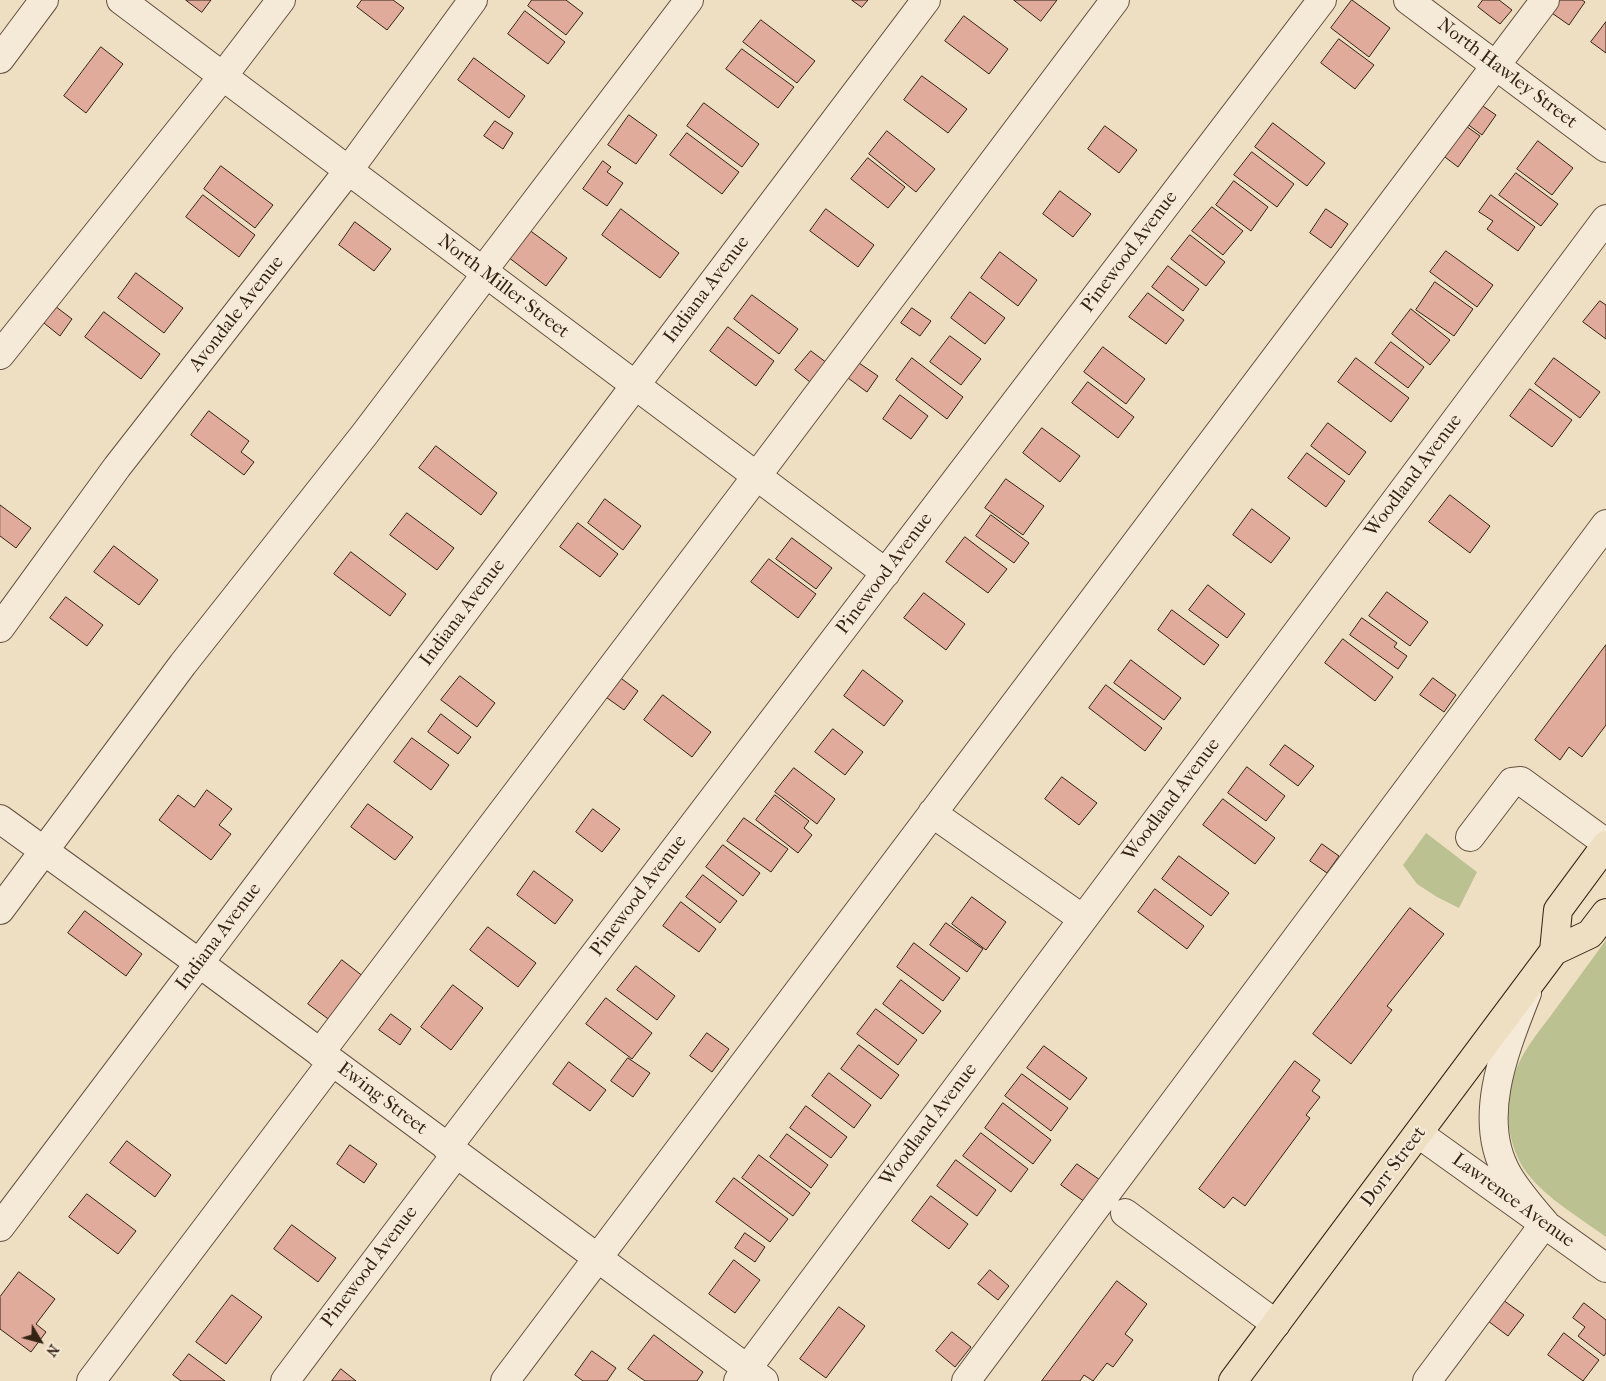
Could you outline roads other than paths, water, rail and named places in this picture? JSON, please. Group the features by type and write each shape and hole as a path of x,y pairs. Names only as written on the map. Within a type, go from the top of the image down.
{"main road":[{"name":"Dorr Street","path":"1233,1381 1532,983 1554,951 1558,910 1606,844"},
{"path":"1554,951 1590,934 1606,913"}],"street":[{"path":"0,59 44,0"},
{"name":"North Miller Street","path":"120,0 756,478 886,573"},
{"path":"0,355 223,76 281,0"},
{"name":"Avondale Avenue","path":"0,628 118,467 348,171 473,0"},
{"path":"0,910 183,664 364,435 689,0"},
{"name":"Indiana Avenue","path":"0,1226 926,0"},
{"path":"91,1381 326,1057 756,478 1115,0"},
{"name":"Pinewood Avenue","path":"285,1381 451,1151 886,573 1322,0"},
{"name":"North Hawley Street","path":"1408,0 1606,148"},
{"path":"505,1381 1545,0"},
{"name":"Woodland Avenue","path":"749,1377 1083,919 1606,219"},
{"path":"966,1381 1606,524"},
{"path":"1470,837 1512,782 1521,781 1606,844"},
{"path":"932,813 1083,919"},
{"name":"Ewing Street","path":"0,818 44,852 199,963 596,1258 749,1377"},
{"path":"1427,1381 1545,1223 1507,1174 1496,1138 1494,1107 1498,1077 1508,1042 1532,983"},
{"name":"Lawrence Avenue","path":"1419,1134 1606,1268"},
{"path":"1126,1214 1276,1324"}]}
